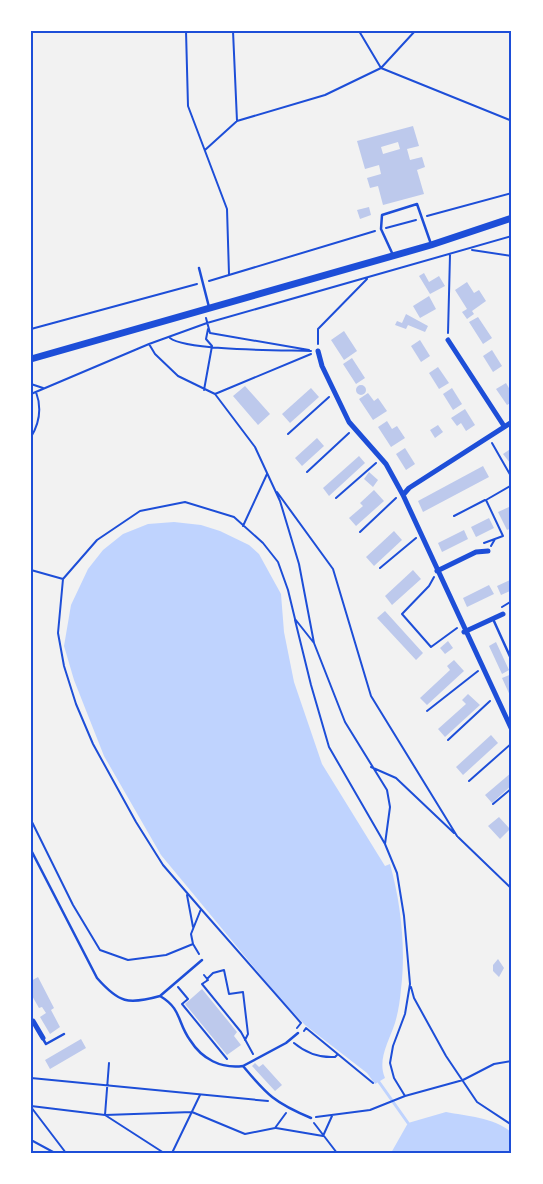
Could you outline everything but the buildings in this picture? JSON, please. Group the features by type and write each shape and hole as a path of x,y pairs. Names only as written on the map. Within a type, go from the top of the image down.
{"street":[{"path":"31,359 431,245 512,218"},
{"path":"448,340 504,426"},
{"path":"318,351 322,366 334,393 354,428 381,459 402,494 464,632 512,730"},
{"path":"402,494 408,488 512,422"},
{"path":"437,571 476,552 488,551"},
{"path":"464,632 502,614"},
{"path":"32,1021 43,1038"}],"lane":[{"path":"392,255 381,229 382,215 417,204 431,245"},
{"path":"199,268 207,308"},
{"path":"493,619 512,661"},
{"path":"31,850 97,978 113,996 128,1002 160,996 202,960"},
{"path":"160,996 171,1003 178,1013 189,1040 200,1052 215,1063 234,1067 243,1066 290,1040 298,1033"},
{"path":"43,1038 46,1044 64,1034"},
{"path":"243,1066 276,1102 311,1118"}],"path":[{"path":"186,31 188,106 227,209 230,275"},
{"path":"232,31 238,121"},
{"path":"359,31 381,68 512,121"},
{"path":"205,150 238,121 325,95 381,68 415,31"},
{"path":"31,328 202,283 381,229 512,193"},
{"path":"31,394 149,344 207,324 470,250 512,236"},
{"path":"470,250 512,256"},
{"path":"448,340 450,255"},
{"path":"318,351 318,329 368,278"},
{"path":"207,308 207,324 210,333 318,351"},
{"path":"209,328 206,339 212,346"},
{"path":"169,337 177,342 212,346 318,351"},
{"path":"149,344 155,354 178,376 215,394 255,447 274,489 299,564 314,643 345,722 371,767 387,790 390,806 385,844"},
{"path":"204,390 212,346"},
{"path":"215,394 318,351"},
{"path":"31,384 43,388"},
{"path":"31,437 39,417 40,406 36,392"},
{"path":"288,434 334,393"},
{"path":"307,472 354,428"},
{"path":"488,437 512,478"},
{"path":"336,498 381,459"},
{"path":"243,526 267,474"},
{"path":"454,516 512,486"},
{"path":"274,489 333,569 371,696 457,836"},
{"path":"360,532 402,494"},
{"path":"477,546 503,536 486,500"},
{"path":"373,1083 306,1028 297,1038 292,1034 301,1023 163,865 136,822 93,744 76,704 64,666 58,633 63,579 96,540 140,511 185,502 234,517 263,543 278,562 288,590 310,685 330,747 358,801 385,844 397,874 404,916 410,984 414,998 446,1056 477,1102 512,1125"},
{"path":"380,568 420,535"},
{"path":"31,570 63,579"},
{"path":"437,571 429,586 402,614 431,647 461,625"},
{"path":"295,619 314,643"},
{"path":"427,711 482,668"},
{"path":"448,740 495,696"},
{"path":"469,781 512,743"},
{"path":"371,767 396,778 512,889"},
{"path":"494,804 512,788"},
{"path":"31,820 73,905 100,950 128,960 166,955 194,944"},
{"path":"186,893 193,927"},
{"path":"200,909 191,934 202,960"},
{"path":"246,1040 248,1034 243,992 229,994 224,970 213,973 202,984 246,1040 255,1058"},
{"path":"204,975 207,979"},
{"path":"175,983 188,999 182,1004 234,1067"},
{"path":"405,1096 394,1078 390,1063 393,1046 406,1014 410,984"},
{"path":"290,1040 308,1053 322,1057 335,1057 337,1054"},
{"path":"337,1153 311,1118 370,1110 405,1096 463,1080 494,1064 512,1061"},
{"path":"105,1115 109,1063"},
{"path":"31,1078 276,1102"},
{"path":"172,1153 200,1095"},
{"path":"31,1106 105,1115 192,1112 245,1134 275,1128 323,1136"},
{"path":"31,1106 66,1153"},
{"path":"275,1128 289,1109"},
{"path":"105,1115 164,1153"},
{"path":"323,1136 332,1116"},
{"path":"31,1140 55,1153"}],"water":[{"path":"174,522 201,525 220,531 249,545 259,554 281,594 284,632 294,682 322,764 385,866 390,864 402,926 402,974 397,1015 383,1057 382,1064 385,1078 375,1084 367,1073 305,1025 277,995 161,855 104,756 74,680 64,646 71,605 88,569 103,550 123,534 148,524"},
{"path":"446,1112 481,1118 505,1128 512,1133 512,1153 391,1153 408,1123"}],"waterway":[{"path":"379,1082 408,1123"}]}
